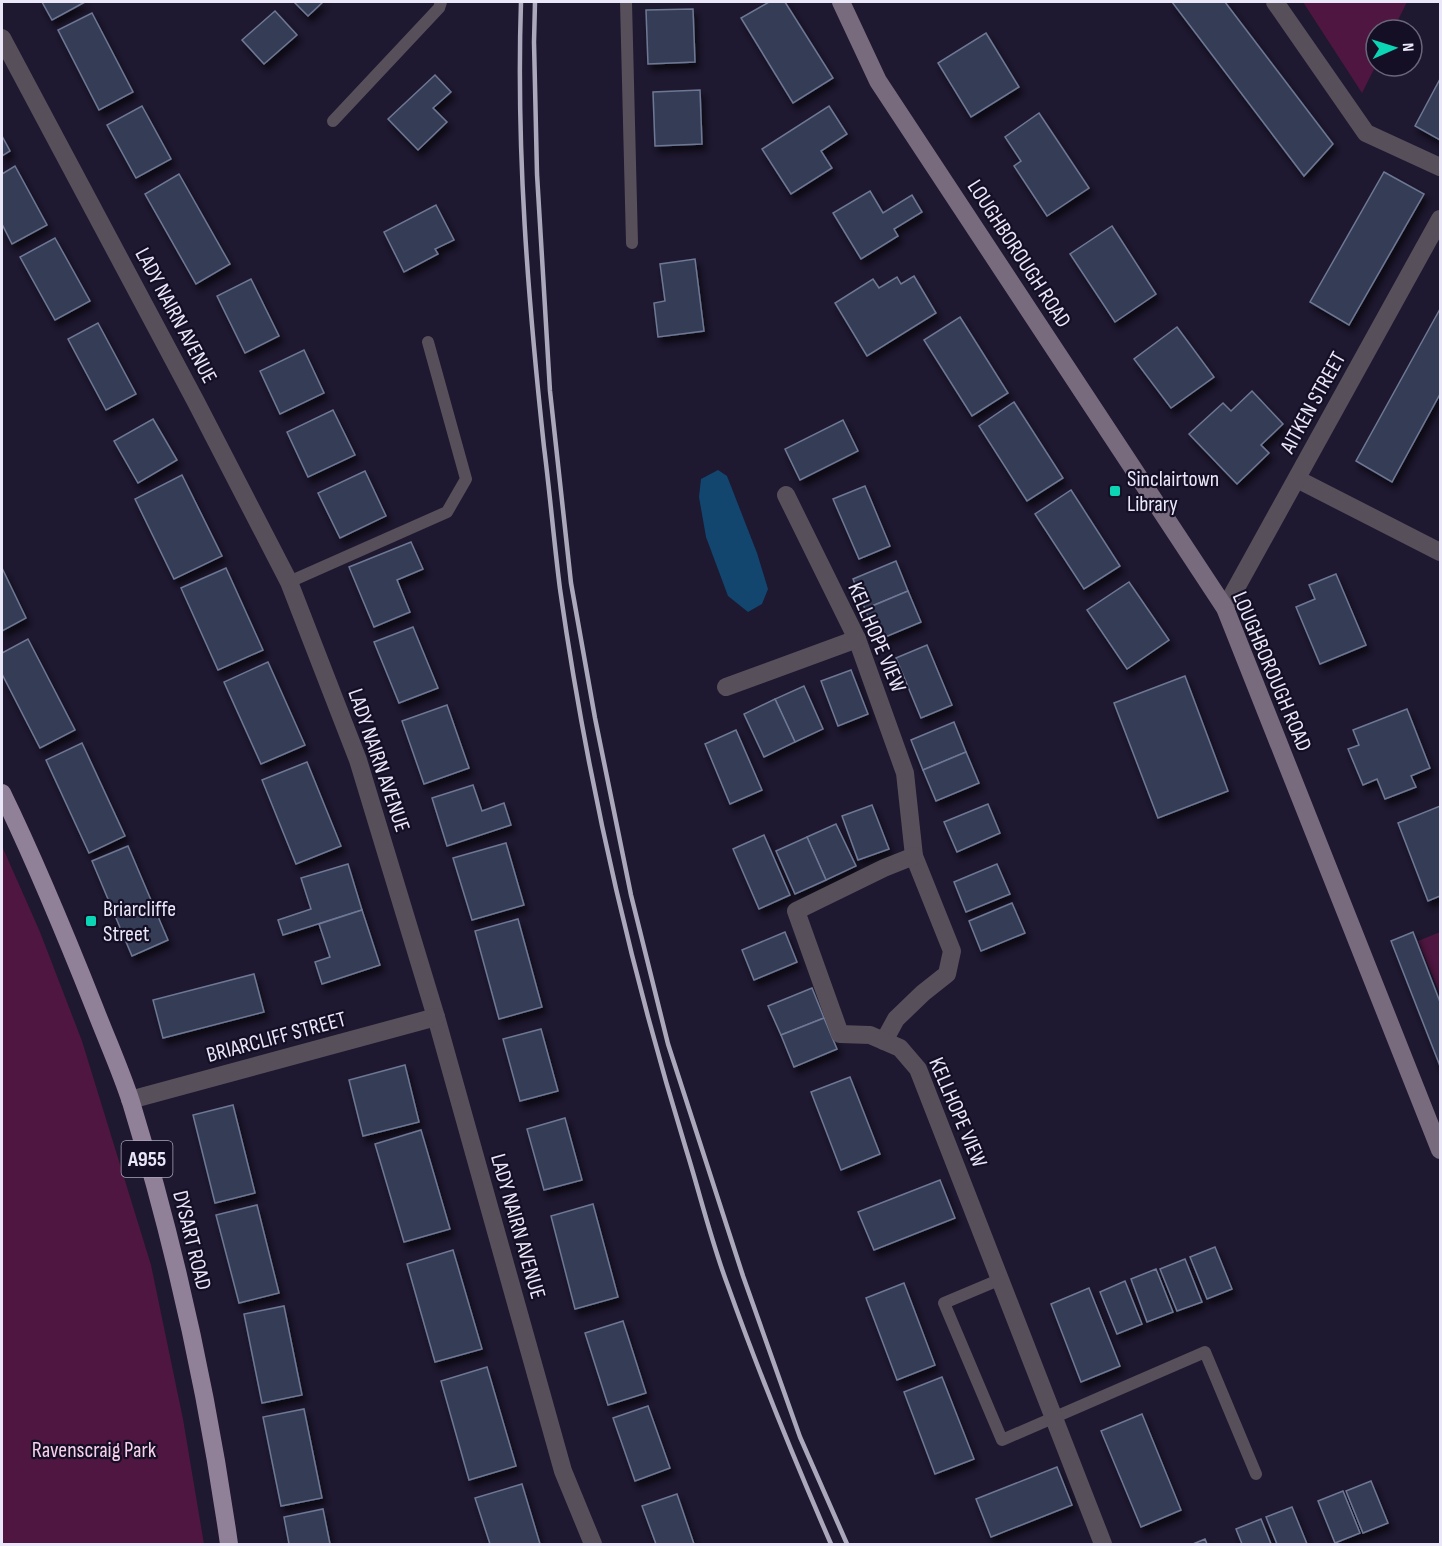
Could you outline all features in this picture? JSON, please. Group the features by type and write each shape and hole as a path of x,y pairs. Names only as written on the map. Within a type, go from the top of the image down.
{"main road":[{"name":"DYSART ROAD","path":"2,793 69,944 130,1100 161,1210 187,1317 223,1499 229,1545"}],"street":[{"name":"LOUGHBOROUGH ROAD","path":"841,2 878,81 1225,608 1440,1150"},
{"path":"1275,2 1366,133 1440,167"},
{"name":"LADY NAIRN AVENUE","path":"2,38 289,582 358,760 436,1017 563,1471 593,1545"},
{"name":"AITKEN STREET","path":"1225,608 1440,219"},
{"path":"1297,478 1440,552"},
{"name":"KELLHOPE VIEW","path":"786,495 857,639 905,773 914,856 952,951 947,974 896,1019 884,1041 900,1048 918,1069 1103,1545"},
{"path":"726,687 857,639"},
{"path":"884,1041 870,1035 840,1034 796,911 914,856"},
{"name":"BRIARCLIFF STREET","path":"130,1100 436,1017"}],"lane":[{"path":"333,121 439,8 441,2"},
{"path":"626,2 632,243"},
{"path":"289,582 447,512 466,479 428,342"},
{"path":"1001,1279 944,1304 1002,1440 1205,1352 1256,1474"}],"green space":[{"path":"1303,2 1407,2 1399,18 1364,18 1364,78 1370,78 1362,93"},
{"name":"Ravenscraig Park","path":"2,846 40,932 82,1041 151,1265 183,1419 204,1544 2,1544"},
{"path":"1440,932 1440,994 1418,941"}],"water":[{"path":"718,470 727,476 757,553 768,589 762,604 748,612 728,596 706,537 699,497 701,479"}],"building":[{"path":"42,2 85,2 52,20"},
{"path":"294,2 323,2 308,16"},
{"path":"769,2 785,2 833,78 793,103 741,18"},
{"path":"1172,2 1225,2 1333,144 1304,176"},
{"path":"693,9 695,62 648,64 646,10"},
{"path":"275,11 297,35 264,64 242,40"},
{"path":"92,13 133,92 99,110 58,30"},
{"path":"986,33 1019,87 971,117 938,63"},
{"path":"435,75 451,92 433,108 447,122 418,150 388,119"},
{"path":"1440,79 1440,140 1415,126"},
{"path":"700,90 702,144 655,146 653,92"},
{"path":"142,106 171,159 136,178 107,125"},
{"path":"829,106 847,134 821,151 832,168 791,194 762,149"},
{"path":"1039,113 1089,188 1047,216 1014,166 1021,161 1005,137"},
{"path":"2,136 10,151 2,156"},
{"path":"15,166 47,225 12,244 2,224 2,174"},
{"path":"1384,172 1424,194 1349,325 1310,302"},
{"path":"179,174 230,264 196,284 145,194"},
{"path":"870,191 883,213 912,195 922,212 894,229 898,236 861,259 833,213"},
{"path":"436,205 454,240 435,249 438,254 404,272 384,232"},
{"path":"1112,226 1156,294 1115,322 1070,254"},
{"path":"55,238 90,301 55,320 20,257"},
{"path":"695,259 704,331 658,337 654,303 665,301 660,264"},
{"path":"914,276 936,313 867,356 835,303 873,279 879,288 897,277 901,284"},
{"path":"251,279 279,336 245,353 217,296"},
{"path":"1440,309 1440,394 1392,482 1356,461"},
{"path":"960,317 1008,393 972,416 924,340"},
{"path":"98,323 136,394 106,410 68,339"},
{"path":"1177,327 1214,377 1171,408 1134,359"},
{"path":"304,350 324,393 280,414 260,371"},
{"path":"1252,391 1283,424 1261,445 1269,453 1237,484 1189,434 1223,403 1231,411"},
{"path":"1014,402 1063,478 1027,501 979,426"},
{"path":"333,410 355,455 308,477 287,432"},
{"path":"153,419 177,460 138,483 114,441"},
{"path":"843,420 858,451 800,480 785,449"},
{"path":"365,471 386,516 340,538 318,493"},
{"path":"182,475 222,556 174,579 135,499"},
{"path":"865,486 890,546 859,559 833,499"},
{"path":"1071,490 1120,566 1084,589 1035,514"},
{"path":"411,542 423,569 397,580 410,612 374,627 349,567"},
{"path":"896,561 908,591 865,609 853,579"},
{"path":"2,568 26,618 2,631"},
{"path":"226,568 263,650 218,670 181,588"},
{"path":"1336,574 1366,645 1320,664 1296,607 1315,599 1309,585"},
{"path":"1129,582 1169,640 1127,669 1087,610"},
{"path":"908,591 921,622 878,640 865,609"},
{"path":"413,627 438,688 399,703 374,642"},
{"path":"28,639 75,730 40,748 2,674 2,653"},
{"path":"927,645 952,705 921,718 896,658"},
{"path":"268,662 305,745 261,764 224,682"},
{"path":"851,670 868,714 838,726 821,681"},
{"path":"1185,676 1228,791 1158,818 1114,703"},
{"path":"804,686 823,729 795,742 775,699"},
{"path":"775,699 795,742 764,757 744,714"},
{"path":"447,705 469,768 424,784 402,721"},
{"path":"1407,709 1430,768 1411,776 1416,787 1385,799 1377,779 1363,785 1348,749 1359,745 1353,730"},
{"path":"954,722 966,752 923,770 911,740"},
{"path":"736,730 762,790 730,804 705,744"},
{"path":"82,743 125,836 89,853 46,760"},
{"path":"966,752 979,783 936,801 923,770"},
{"path":"307,762 341,846 296,864 262,780"},
{"path":"473,785 482,811 504,803 511,825 447,846 432,798"},
{"path":"988,804 1000,833 957,852 944,822"},
{"path":"872,805 889,849 858,860 842,816"},
{"path":"1440,806 1440,896 1428,901 1398,823"},
{"path":"836,824 856,866 826,880 807,837"},
{"path":"764,835 790,895 759,909 733,849"},
{"path":"807,837 826,880 795,894 776,851"},
{"path":"506,843 524,905 472,920 453,858"},
{"path":"128,846 168,940 132,956 92,861"},
{"path":"348,864 362,910 283,935 278,920 311,909 301,878"},
{"path":"997,864 1010,894 966,912 954,882"},
{"path":"1012,903 1025,933 981,951 969,921"},
{"path":"362,910 380,965 322,984 315,962 330,957 319,924"},
{"path":"518,919 542,1007 499,1019 475,931"},
{"path":"785,932 797,962 754,980 742,950"},
{"path":"1413,932 1440,1002 1440,1066 1391,941"},
{"path":"254,974 264,1012 163,1038 153,1000"},
{"path":"812,988 824,1018 781,1035 768,1006"},
{"path":"824,1018 837,1049 794,1067 781,1035"},
{"path":"541,1029 558,1091 520,1101 503,1039"},
{"path":"405,1065 419,1122 363,1136 349,1080"},
{"path":"850,1077 880,1154 841,1170 811,1092"},
{"path":"233,1105 255,1193 215,1203 193,1115"},
{"path":"565,1118 582,1180 544,1190 527,1129"},
{"path":"421,1130 450,1229 404,1242 375,1144"},
{"path":"940,1180 955,1218 874,1250 858,1212"},
{"path":"593,1204 618,1297 575,1309 551,1216"},
{"path":"257,1205 279,1293 239,1303 216,1215"},
{"path":"1215,1247 1232,1289 1207,1299 1190,1257"},
{"path":"453,1250 482,1349 435,1362 407,1264"},
{"path":"1185,1259 1202,1302 1177,1311 1160,1269"},
{"path":"1156,1269 1173,1312 1147,1322 1131,1279"},
{"path":"1125,1281 1142,1324 1117,1334 1100,1292"},
{"path":"904,1283 935,1365 897,1380 866,1298"},
{"path":"1089,1288 1120,1366 1081,1382 1051,1304"},
{"path":"284,1306 302,1395 262,1403 244,1314"},
{"path":"623,1321 646,1393 608,1405 585,1333"},
{"path":"487,1367 516,1466 469,1480 441,1381"},
{"path":"942,1377 974,1459 935,1474 904,1392"},
{"path":"648,1406 670,1468 635,1481 613,1418"},
{"path":"304,1409 322,1498 281,1506 263,1417"},
{"path":"1142,1414 1181,1510 1141,1527 1101,1431"},
{"path":"1057,1467 1072,1505 991,1537 976,1499"},
{"path":"1371,1481 1388,1523 1363,1533 1346,1491"},
{"path":"522,1484 540,1544 490,1544 475,1498"},
{"path":"1343,1491 1360,1533 1335,1543 1318,1501"},
{"path":"677,1494 694,1544 656,1544 642,1506"},
{"path":"1292,1507 1307,1544 1277,1544 1266,1517"},
{"path":"323,1509 330,1544 289,1544 284,1517"},
{"path":"1261,1519 1271,1544 1242,1544 1236,1529"},
{"path":"1205,1539 1207,1544 1193,1544"}],"railway":[{"path":"521,2 522,169 528,280 538,391 560,589 597,801 646,1011 716,1252 764,1383 831,1544"},
{"path":"535,2 537,174 550,391 571,583 595,718 631,895 668,1044 743,1276 800,1437 847,1544"}],"place":[{"name":"Sinclairtown Library","path":"1115,491"},
{"name":"Briarcliffe Street","path":"91,921"}]}
